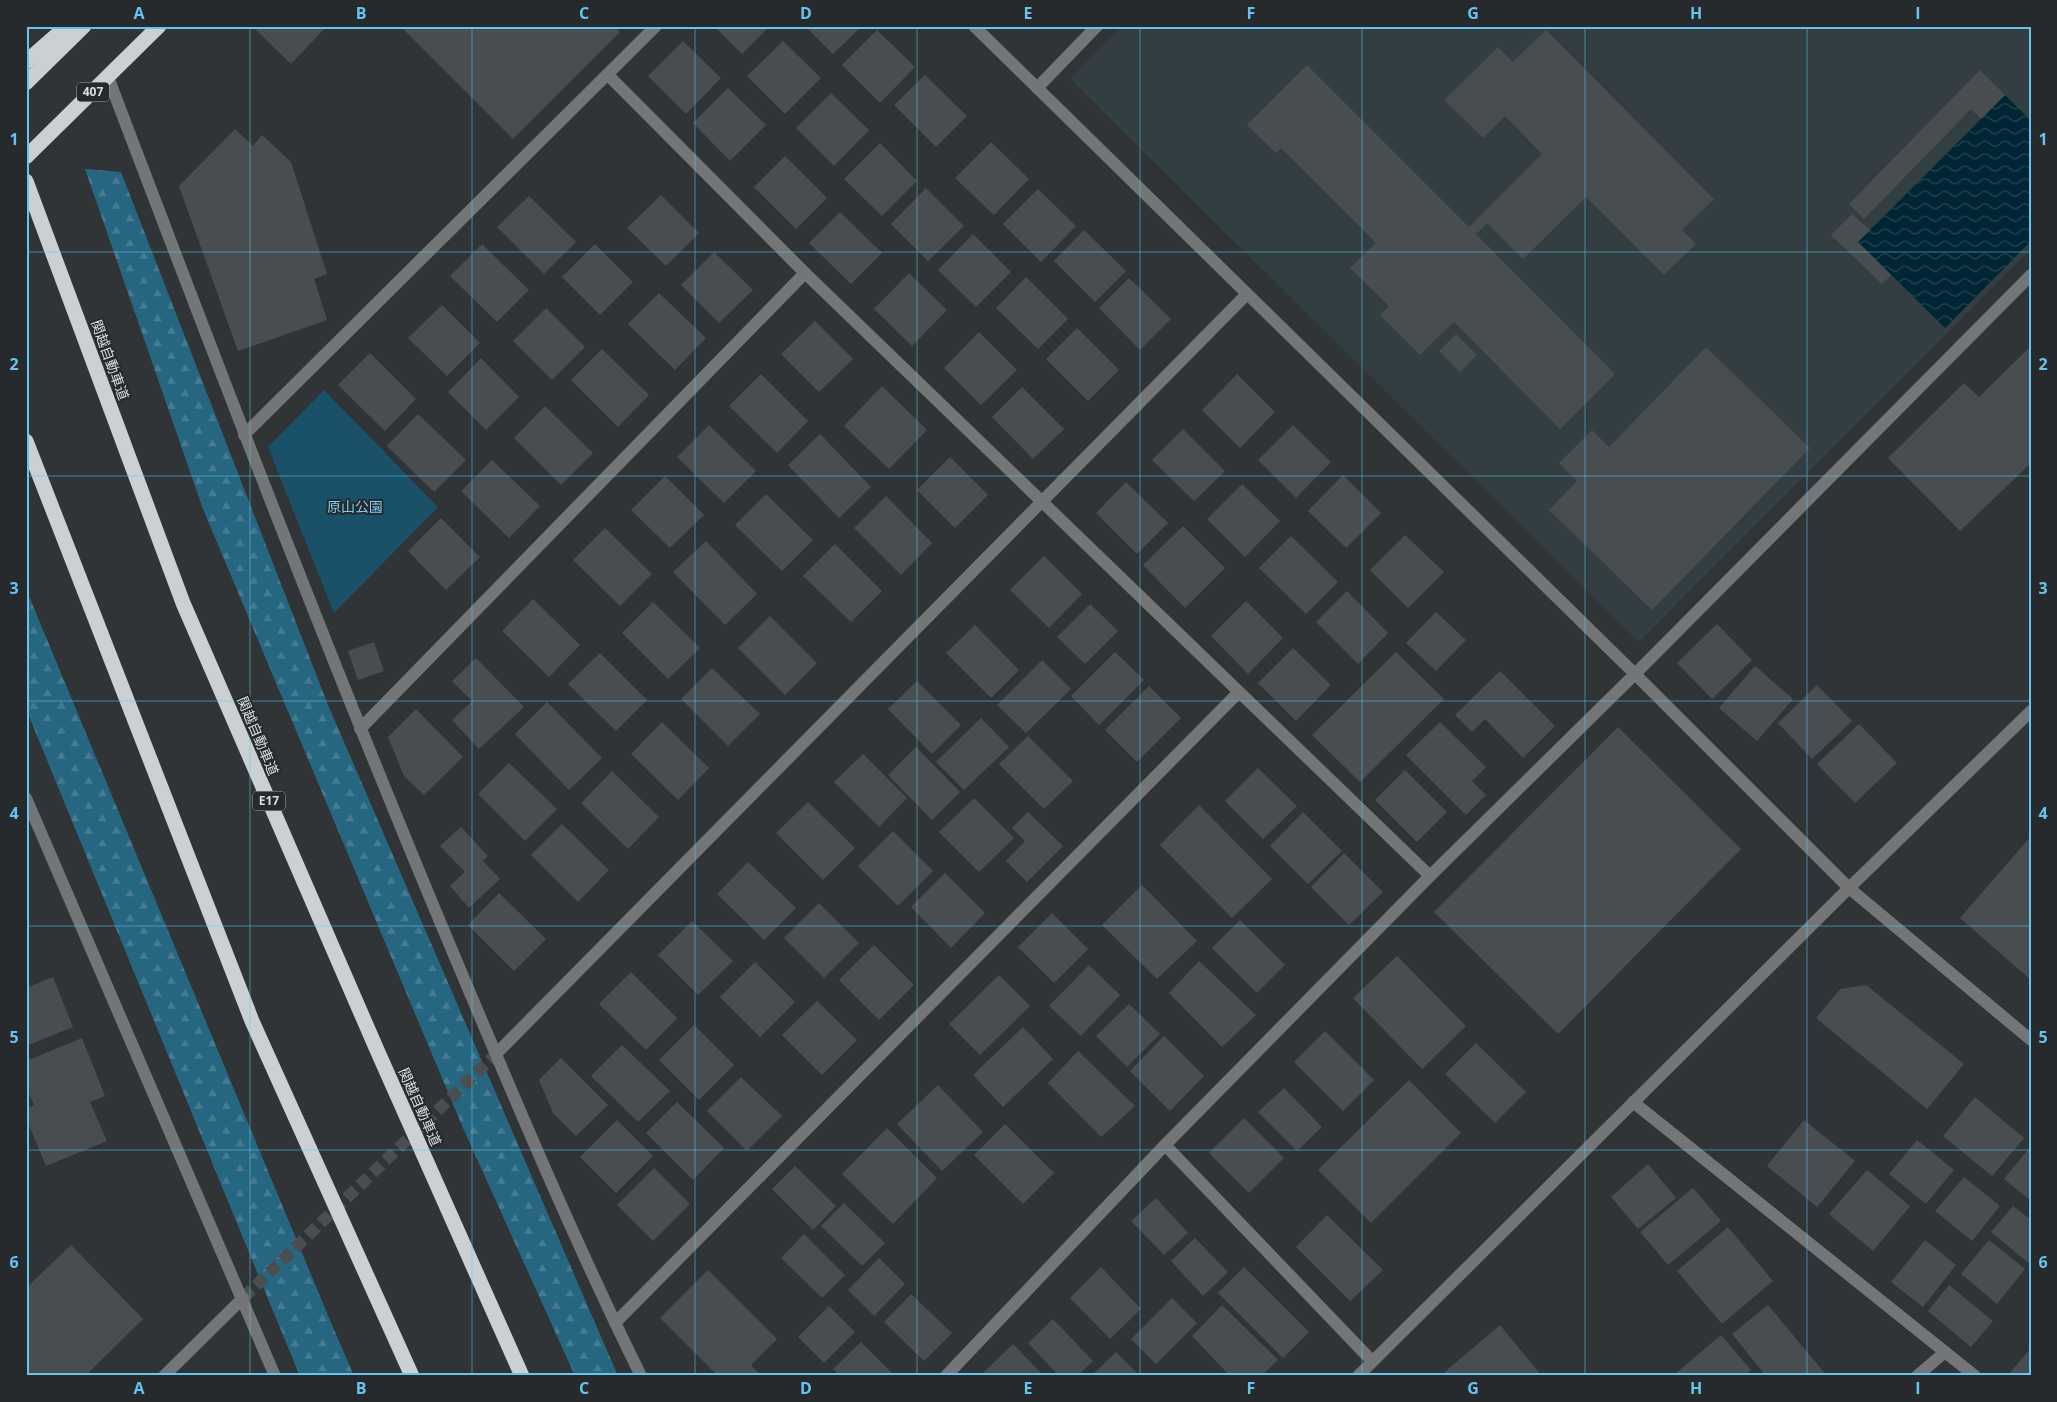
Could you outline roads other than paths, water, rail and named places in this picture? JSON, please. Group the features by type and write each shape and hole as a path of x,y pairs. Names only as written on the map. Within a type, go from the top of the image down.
{"highway":[{"path":"26,62 66,26"},
{"path":"26,83 84,26"},
{"name":"407","path":"26,157 159,26"},
{"name":"関越自動車道","path":"26,181 183,603 377,1050 522,1376"},
{"path":"26,441 252,1021 412,1376"}],"street":[{"path":"244,435 656,26"},
{"path":"974,26 1246,295 1635,674 1849,888 2031,1040"},
{"path":"1038,88 1097,26"},
{"path":"608,75 805,273 1430,876"},
{"path":"108,77 244,435 360,729 496,1054 615,1323 641,1376"},
{"path":"360,729 805,273"},
{"path":"946,1376 1165,1145 1430,876 1635,674 2031,275"},
{"path":"496,1054 1246,295"},
{"path":"615,1323 1238,692"},
{"path":"1358,1376 1849,888 2031,711"},
{"path":"26,798 275,1376"},
{"path":"1634,1102 1975,1376"},
{"path":"1165,1145 1372,1361"},
{"path":"164,1376 243,1298"},
{"path":"1917,1376 1945,1352"}],"water":[{"path":"2005,95 2031,121 2031,241 1945,328 1858,242"}],"tunnel":[{"path":"243,1298 496,1054"}],"park label":[{"name":"原山公園","path":"355,507"}]}
